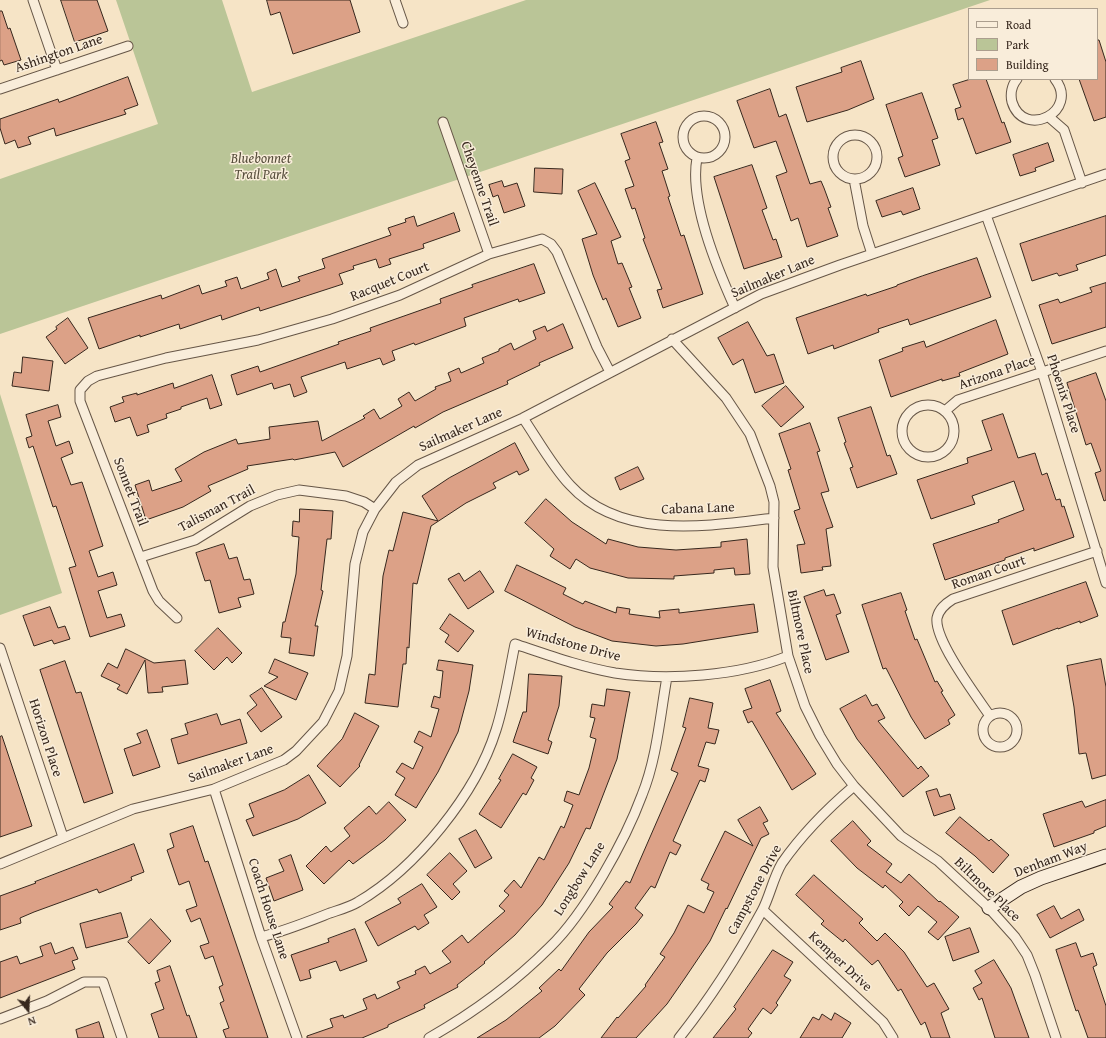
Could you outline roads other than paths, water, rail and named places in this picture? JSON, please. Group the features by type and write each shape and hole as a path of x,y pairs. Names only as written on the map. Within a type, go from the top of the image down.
{"street":[{"path":"33,0 57,70"},
{"path":"395,0 403,23"},
{"name":"Ashington Lane","path":"0,90 128,46"},
{"path":"1016,80 1011,90 1011,99 1018,114 1033,120 1042,120 1049,117 1058,108 1062,96 1056,80"},
{"path":"705,116 715,119 722,126 725,136 723,146 717,154 708,158 698,158 689,152 683,144 683,133 687,124 695,118 705,116"},
{"path":"1049,117 1064,130 1082,183"},
{"name":"Cheyenne Trail","path":"443,122 489,254"},
{"path":"856,134 865,137 872,142 876,149 877,158 875,166 870,173 863,177 854,179 839,172 834,164 833,156 835,147 840,140 856,134"},
{"path":"698,158 695,169 699,203 719,272 735,308"},
{"name":"Sailmaker Lane","path":"0,864 133,809 214,789 284,760 296,751 323,722 332,708 339,692 347,656 358,553 363,532 375,509 396,482 418,465 523,418 672,339 761,294 872,254 1106,174"},
{"path":"854,179 863,226 872,254"},
{"name":"Phoenix Place","path":"986,215 1042,372 1106,583"},
{"name":"Racquet Court","path":"97,376 166,358 237,345 297,330 400,295 489,254 542,239 551,244 610,372"},
{"name":"Biltmore Place","path":"672,339 726,398 750,434 770,486 774,502 772,568 788,656 798,687 813,723 833,757 854,786 901,836 938,862 989,908 1015,937 1027,955 1056,1038"},
{"name":"Arizona Place","path":"945,411 958,400 1106,351"},
{"name":"Sonnet Trail","path":"97,376 88,380 82,386 79,395 80,401 153,591 159,601 177,618"},
{"path":"923,406 934,406 945,411 952,420 955,432 952,443 945,452 934,457 922,457 912,452 904,443 902,431 908,415 912,411 923,406"},
{"name":"Cabana Lane","path":"523,418 571,486 598,507 627,520 673,526 774,518"},
{"name":"Talisman Trail","path":"141,557 195,540 250,506 277,495 299,490 346,496 364,502 375,509"},
{"name":"Roman Court","path":"990,716 958,669 944,644 937,626 937,617 940,610 953,600 1097,551"},
{"name":"Windstone Drive","path":"262,937 289,930 358,902 390,880 425,846 464,798 482,766 496,730 515,644 597,669 616,673 667,677 701,675 732,670 773,662 788,656"},
{"name":"Horizon Place","path":"0,648 63,837"},
{"name":"Longbow Lane","path":"429,1038 495,995 551,946 576,916 596,886 612,858 642,795 654,756 667,677"},
{"name":"Campstone Drive","path":"679,1038 722,976 763,910 781,866 792,850 812,824 854,786"},
{"name":"Coach House Lane","path":"214,789 262,937 297,1038"},
{"name":"Denham Way","path":"989,908 1021,887 1041,878 1106,856"},
{"name":"Kemper Drive","path":"763,910 883,1022 893,1038"},
{"path":"0,1019 47,1001 84,982 103,982 122,1038"}],"park label":[{"name":"Bluebonnet Trail Park","path":"261,168"}]}
